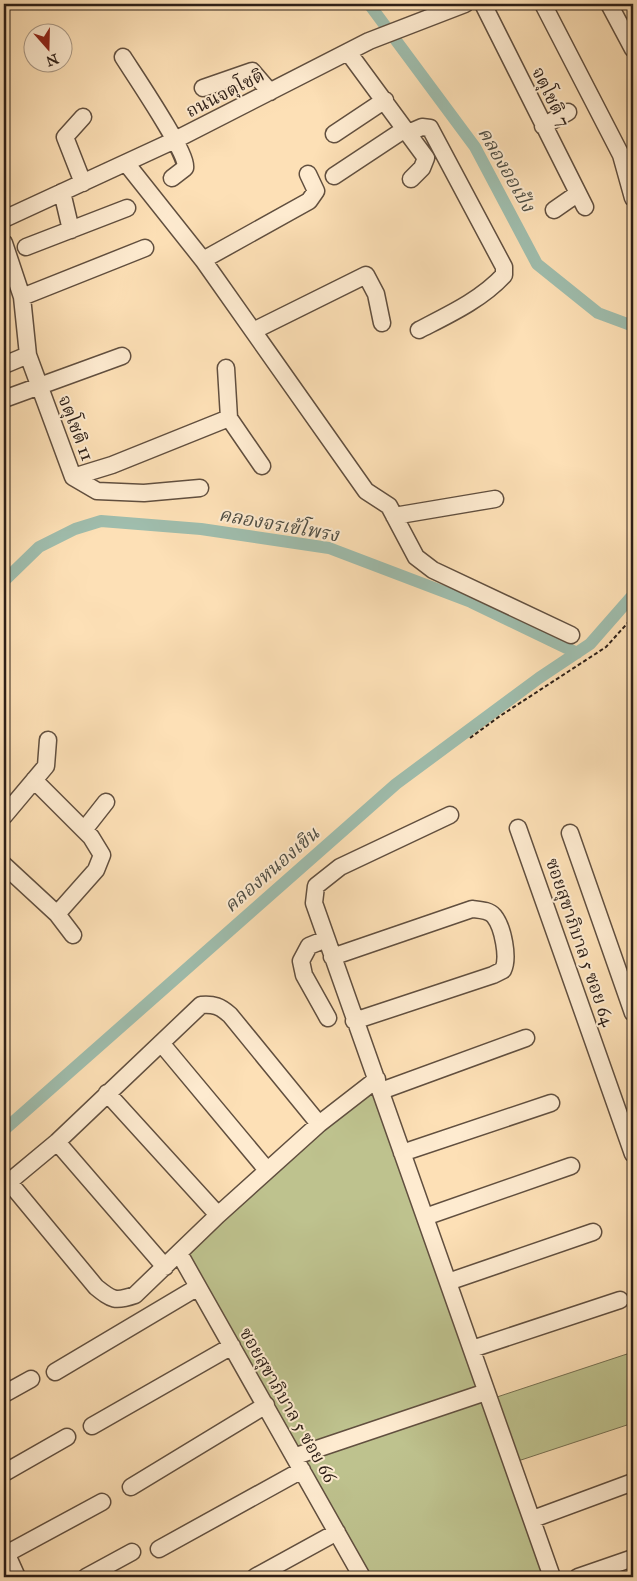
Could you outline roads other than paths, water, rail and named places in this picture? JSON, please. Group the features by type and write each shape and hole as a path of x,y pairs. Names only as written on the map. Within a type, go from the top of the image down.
{"street":[{"name":"ถนนจตุโชติ","path":"4,219 175,140 369,41 414,22 465,4"},
{"name":"จตุโชติ 7","path":"483,4 581,200 554,210"},
{"path":"543,4 621,155 633,198"},
{"path":"609,4 633,49"},
{"path":"348,52 426,158 422,168 411,179"},
{"path":"123,57 175,140 186,166 172,178"},
{"path":"203,88 252,71 270,92"},
{"path":"334,134 385,100"},
{"path":"543,126 568,112"},
{"path":"83,117 65,137 83,183"},
{"path":"334,176 406,131 422,127 430,128 504,268 504,275 466,304 420,330"},
{"path":"126,163 203,260 366,491 389,506 416,557 433,570 571,635"},
{"path":"203,260 309,201 316,191 308,174"},
{"path":"62,192 71,230"},
{"path":"26,247 127,208"},
{"name":"จตุโชติ 11","path":"4,243 22,297 28,355 73,477 112,465 229,418"},
{"path":"22,297 145,248"},
{"path":"253,331 366,275 376,294 382,323"},
{"path":"4,365 28,355"},
{"path":"4,400 122,356"},
{"path":"226,368 229,418 262,466"},
{"path":"73,477 97,491 144,493 200,488"},
{"path":"394,516 495,499"},
{"path":"4,816 46,766 48,740"},
{"path":"34,780 84,830 100,848 102,855 102,860 56,914"},
{"path":"84,830 106,802"},
{"path":"450,816 340,867 316,886 314,903 486,1392 533,1518 552,1577"},
{"name":"ซอยสุขาภิบาล 5 ซอย 64","path":"518,828 633,1154"},
{"path":"570,833 633,1013"},
{"path":"4,865 56,914 73,935"},
{"path":"332,957 472,909 484,910 494,916 500,931 507,956 503,970 354,1021"},
{"path":"326,939 309,946 301,961 304,975 328,1018"},
{"path":"319,1124 230,1015 222,1008 213,1004 201,1005 57,1142 6,1184 96,1287 108,1297 120,1300 134,1295 218,1215 319,1124 379,1085 526,1038"},
{"path":"161,1043 267,1170"},
{"path":"107,1094 218,1215"},
{"path":"402,1153 551,1103"},
{"path":"57,1142 165,1267"},
{"path":"425,1216 571,1166"},
{"path":"448,1282 593,1232"},
{"name":"ซอยสุขาภิบาล 5 ซอย 66","path":"179,1253 362,1577"},
{"path":"54,1372 198,1287"},
{"path":"472,1349 620,1300"},
{"path":"92,1426 232,1346"},
{"path":"4,1394 31,1379"},
{"path":"159,1549 299,1463 486,1392"},
{"path":"130,1487 266,1405"},
{"path":"4,1473 67,1437"},
{"path":"533,1518 633,1482"},
{"path":"16,1577 5,1551 102,1502"},
{"path":"255,1577 337,1532"},
{"path":"86,1577 132,1552"},
{"path":"578,1577 633,1558"}],"waterway":[{"name":"คลองออเป้ง","path":"369,4 475,147 537,264 598,313 633,326"},
{"name":"คลองจรเข้โพรง","path":"4,581 39,547 75,529 101,521 201,529 329,548 471,602 577,653"},
{"name":"คลองหนองเขิน","path":"4,1130 396,784 539,678 590,644 633,595"}]}
